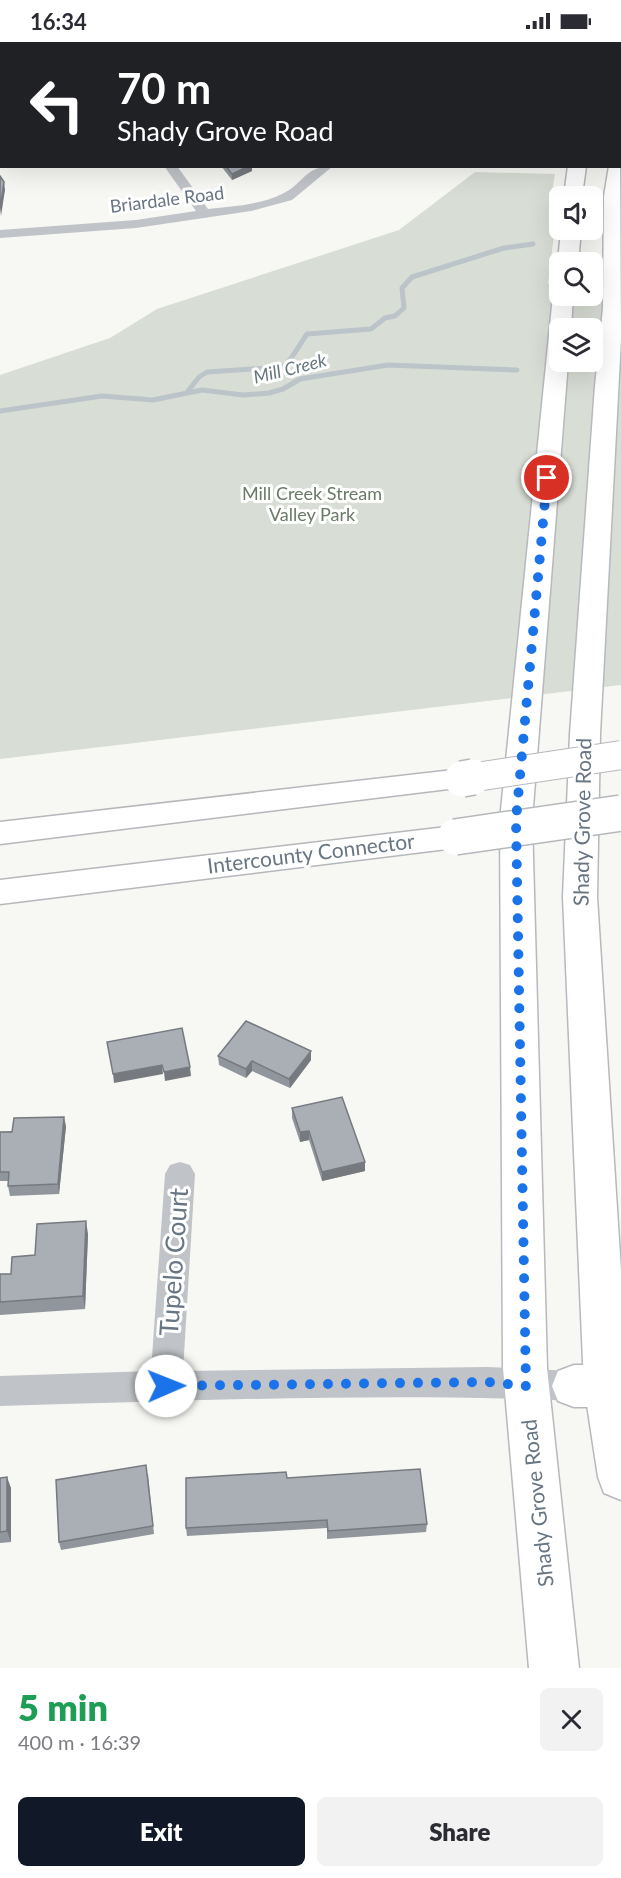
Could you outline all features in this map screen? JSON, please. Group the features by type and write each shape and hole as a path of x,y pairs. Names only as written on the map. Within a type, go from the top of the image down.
{"main road":[{"path":"574,186 577,168"},
{"name":"Shady Grove Road","path":"618,168 613,195 613,308 606,386 585,734 580,897 600,1386 621,1477"},
{"name":"Shady Grove Road","path":"554,1668 526,1386 516,820 562,306"},
{"path":"0,833 462,779 621,755"},
{"name":"Intercounty Connector","path":"0,892 455,837 621,813"}],"street":[{"path":"172,168 206,214"},
{"name":"Briardale Road","path":"0,234 136,224 250,207 287,197 324,168"},
{"name":"Tupelo Court","path":"166,1386 180,1174"},
{"path":"0,1391 166,1386 488,1382 526,1386 600,1386"}],"green space":[{"name":"Mill Creek Stream Valley Park","path":"475,172 555,174 553,186 549,186 549,240 553,240 552,252 549,252 549,306 603,306 603,287 621,288 621,685 0,759 0,375 110,338 157,309 399,230"}],"building":[{"path":"228,168 245,168 232,174"},
{"path":"0,176 4,182 0,208"},
{"path":"246,1021 311,1051 289,1079 252,1061 246,1069 218,1056"},
{"path":"182,1028 190,1067 164,1072 162,1065 113,1074 107,1042"},
{"path":"342,1097 365,1162 322,1172 309,1131 300,1132 292,1108"},
{"path":"64,1117 58,1184 8,1186 9,1172 0,1172 0,1132 12,1132 14,1118"},
{"path":"86,1221 83,1296 0,1302 0,1274 11,1274 12,1257 35,1255 37,1224"},
{"path":"146,1465 153,1526 59,1542 56,1480"},
{"path":"420,1469 427,1524 328,1531 327,1520 186,1528 186,1478 286,1472 287,1478"},
{"path":"7,1477 7,1531 0,1532 0,1478"}],"waterway":[{"path":"188,391 199,377 207,372 283,367 307,334 371,329 385,318 395,316 404,308 402,288 412,277 504,248 533,244"},
{"name":"Mill Creek","path":"0,411 102,396 153,400 202,390 243,395 269,393 283,389 300,379 388,365 517,370"}],"route":[{"path":"166,1386 488,1382 526,1386 516,820 547,478"}]}
